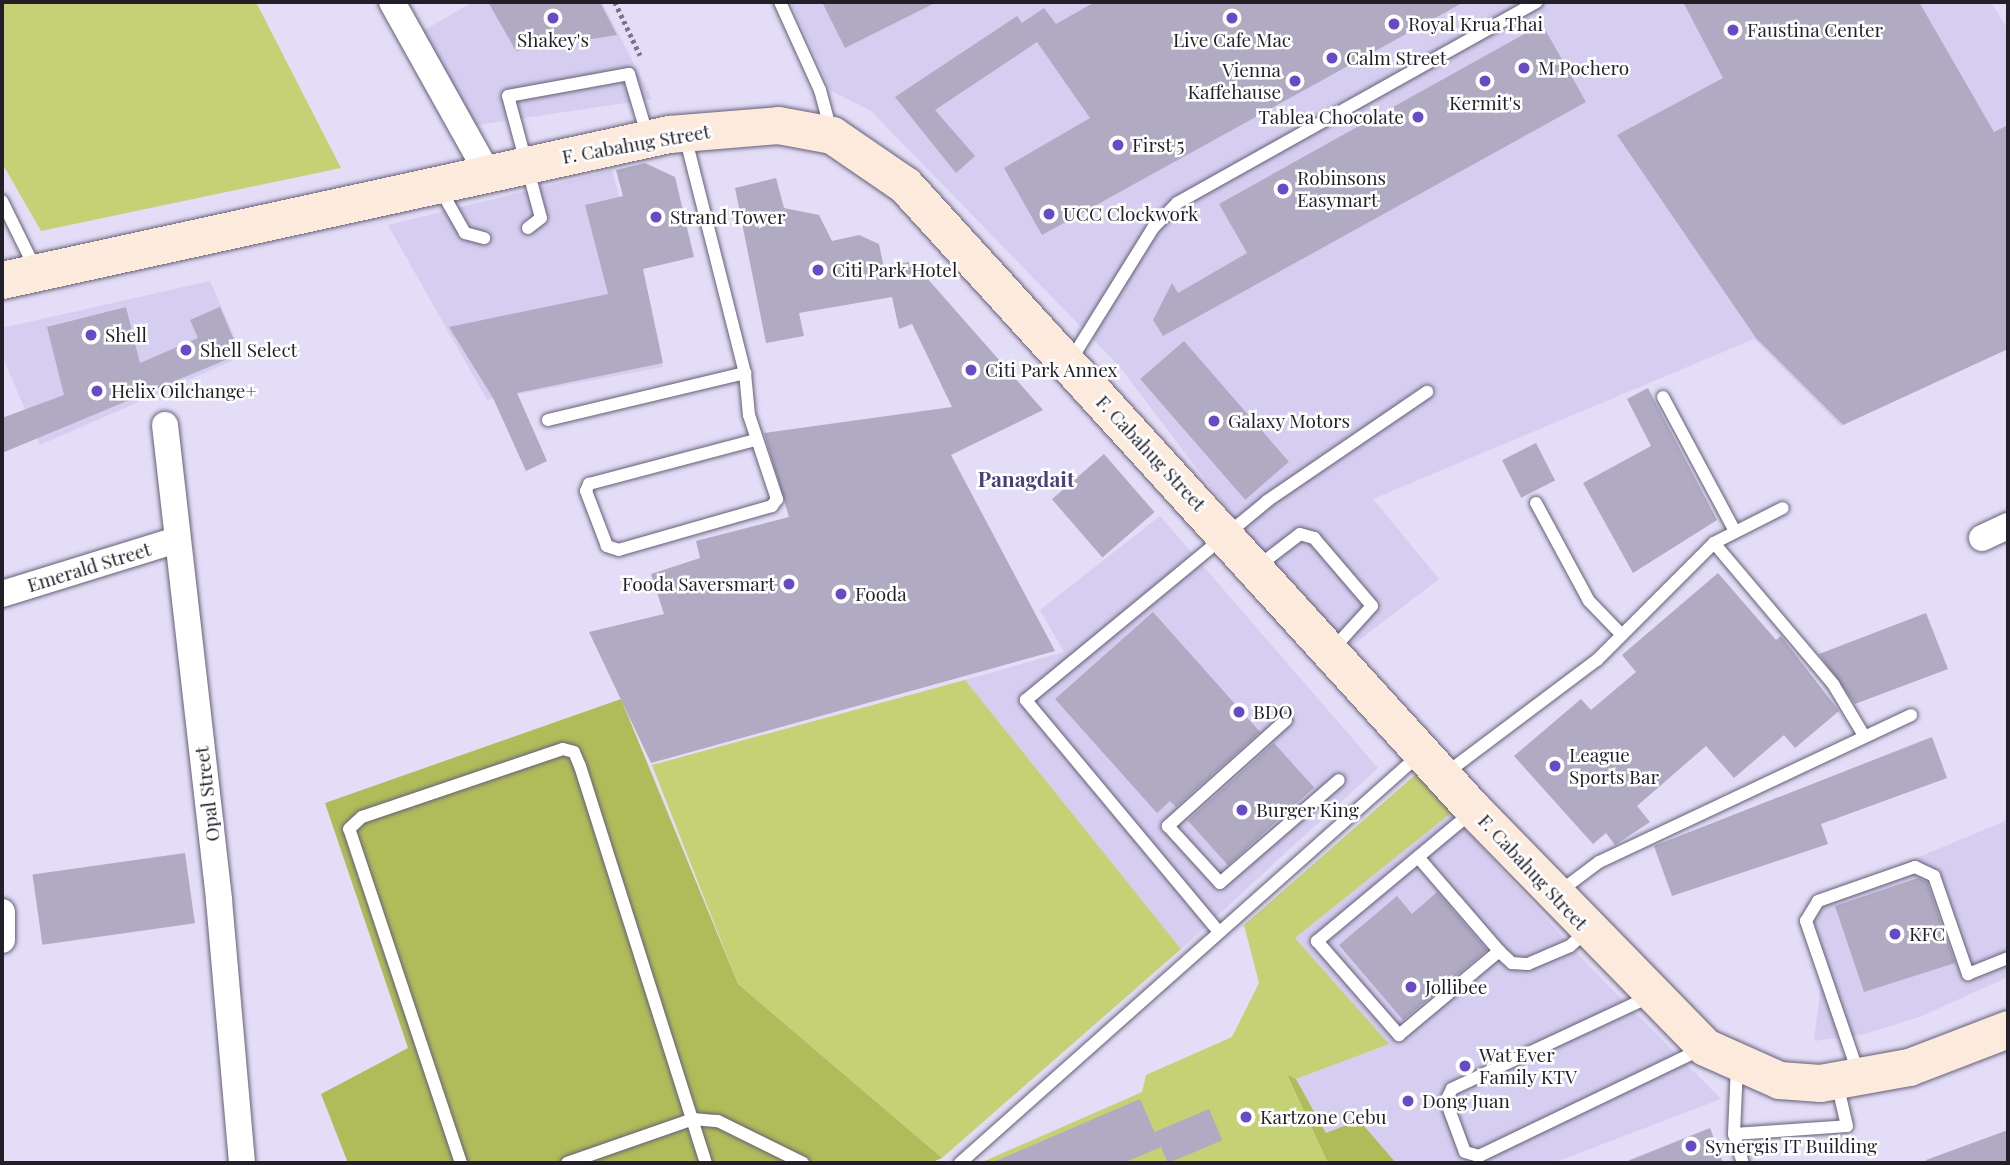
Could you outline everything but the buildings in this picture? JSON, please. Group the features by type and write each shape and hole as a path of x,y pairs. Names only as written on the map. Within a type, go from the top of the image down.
{"main road":[{"name":"F. Cabahug Street","path":"2,280 648,138 684,132 778,125 832,135 905,185 1226,534 1474,810 1651,996 1705,1047 1737,1065 1779,1080 1849,1080 1941,1058 2008,1029"}],"street":[{"path":"392,2 487,172"},
{"name":"Opal Street","path":"165,425 219,900 242,1163"},
{"path":"1982,538 2008,526"},
{"name":"Emerald Street","path":"2,594 176,540"},
{"path":"2,912 2,940"}],"lane":[{"path":"780,2 820,90 832,135"},
{"path":"1069,363 1153,228 1177,203 1537,2"},
{"path":"527,228 541,218 508,96 629,74 648,138"},
{"path":"684,132 745,373 757,440 777,499 772,506 619,550 607,546 586,491 589,484 757,440"},
{"path":"437,183 465,233 484,238"},
{"path":"2,201 39,274"},
{"path":"548,419 745,373"},
{"path":"1219,932 1026,700 1226,534 1427,392"},
{"path":"1663,397 1735,531"},
{"path":"1536,503 1589,601 1619,632"},
{"path":"960,1163 1219,932 1433,764 1597,660 1619,632 1714,543 1783,508"},
{"path":"1256,567 1300,534 1308,534 1369,600 1371,612 1331,651"},
{"path":"1714,543 1833,684 1863,734"},
{"path":"1555,895 1599,862 1863,734 1912,715"},
{"path":"1286,720 1168,826 1220,883 1339,780"},
{"path":"461,1163 349,829 362,817 563,749 574,752 580,766 706,1163"},
{"path":"1474,810 1317,941 1399,1035 1499,951"},
{"path":"1418,857 1512,963 1528,964 1570,946 1588,929"},
{"path":"1734,1134 1847,1126 1849,1080 1806,921 1810,908 1915,867 1934,876 1968,974 2008,958"},
{"path":"1651,996 1452,1089 1446,1101 1465,1152 1479,1156 1705,1047"},
{"path":"1737,1065 1734,1134 1743,1163"},
{"path":"568,1163 693,1119 718,1121 803,1163"}],"shaded area":[{"path":"473,2 602,2 652,99 471,126 414,36"},
{"path":"791,2 1991,2 2008,30 2008,347 1840,426 1754,339 1373,499 1439,579 1349,648 1242,528 1119,366 871,111 831,91"},
{"path":"612,170 663,367 487,400 388,225"},
{"path":"210,281 243,356 40,445 2,355 2,328"},
{"path":"1160,516 1378,768 1181,949 965,680 1064,652 1040,610"},
{"path":"1450,812 1588,965 1721,1099 1553,1163 1396,1163 1359,1120 1326,1133 1296,1079 1388,1044 1295,938"},
{"path":"2008,820 2008,977 1922,1016 1865,1034 1814,1041 1823,969 1805,904"}],"green space":[{"path":"2,2 256,2 341,168 41,231 2,163"},
{"path":"965,680 1181,949 942,1158 738,984 652,765"},
{"path":"621,699 738,984 942,1158 930,1163 348,1163 321,1094 408,1048 325,803"},
{"path":"1416,774 1451,813 1295,938 1389,1044 1296,1079 1287,1076 1328,1163 980,1163 1142,1092 1146,1075 1232,1037 1259,983 1244,925"},
{"path":"1287,1075 1296,1079 1326,1133 1359,1120 1396,1163 1328,1163"}],"place":[{"name":"Shakey's","path":"553,18"},
{"name":"Live Cafe Mac","path":"1232,18"},
{"name":"Royal Krua Thai","path":"1394,24"},
{"name":"Faustina Center","path":"1733,30"},
{"name":"Calm Street","path":"1332,58"},
{"name":"M Pochero","path":"1524,68"},
{"name":"Vienna Kaffehause","path":"1295,81"},
{"name":"Kermit's","path":"1485,81"},
{"name":"Tablea Chocolate","path":"1418,117"},
{"name":"First 5","path":"1118,145"},
{"name":"Robinsons Easymart","path":"1283,189"},
{"name":"UCC Clockwork","path":"1049,214"},
{"name":"Strand Tower","path":"656,217"},
{"name":"Citi Park Hotel","path":"818,270"},
{"name":"Shell","path":"91,335"},
{"name":"Shell Select","path":"186,350"},
{"name":"Citi Park Annex","path":"971,370"},
{"name":"Helix Oilchange+","path":"97,391"},
{"name":"Galaxy Motors","path":"1214,421"},
{"name":"Fooda Saversmart","path":"789,584"},
{"name":"Fooda","path":"841,594"},
{"name":"BDO","path":"1239,712"},
{"name":"League Sports Bar","path":"1555,766"},
{"name":"Burger King","path":"1242,810"},
{"name":"KFC","path":"1895,934"},
{"name":"Jollibee","path":"1411,987"},
{"name":"Wat Ever Family KTV","path":"1465,1066"},
{"name":"Dong Juan","path":"1408,1101"},
{"name":"Kartzone Cebu","path":"1246,1117"},
{"name":"Synergis IT Building","path":"1691,1146"}],"district":[{"name":"Panagdait","path":"1026,478"}]}
